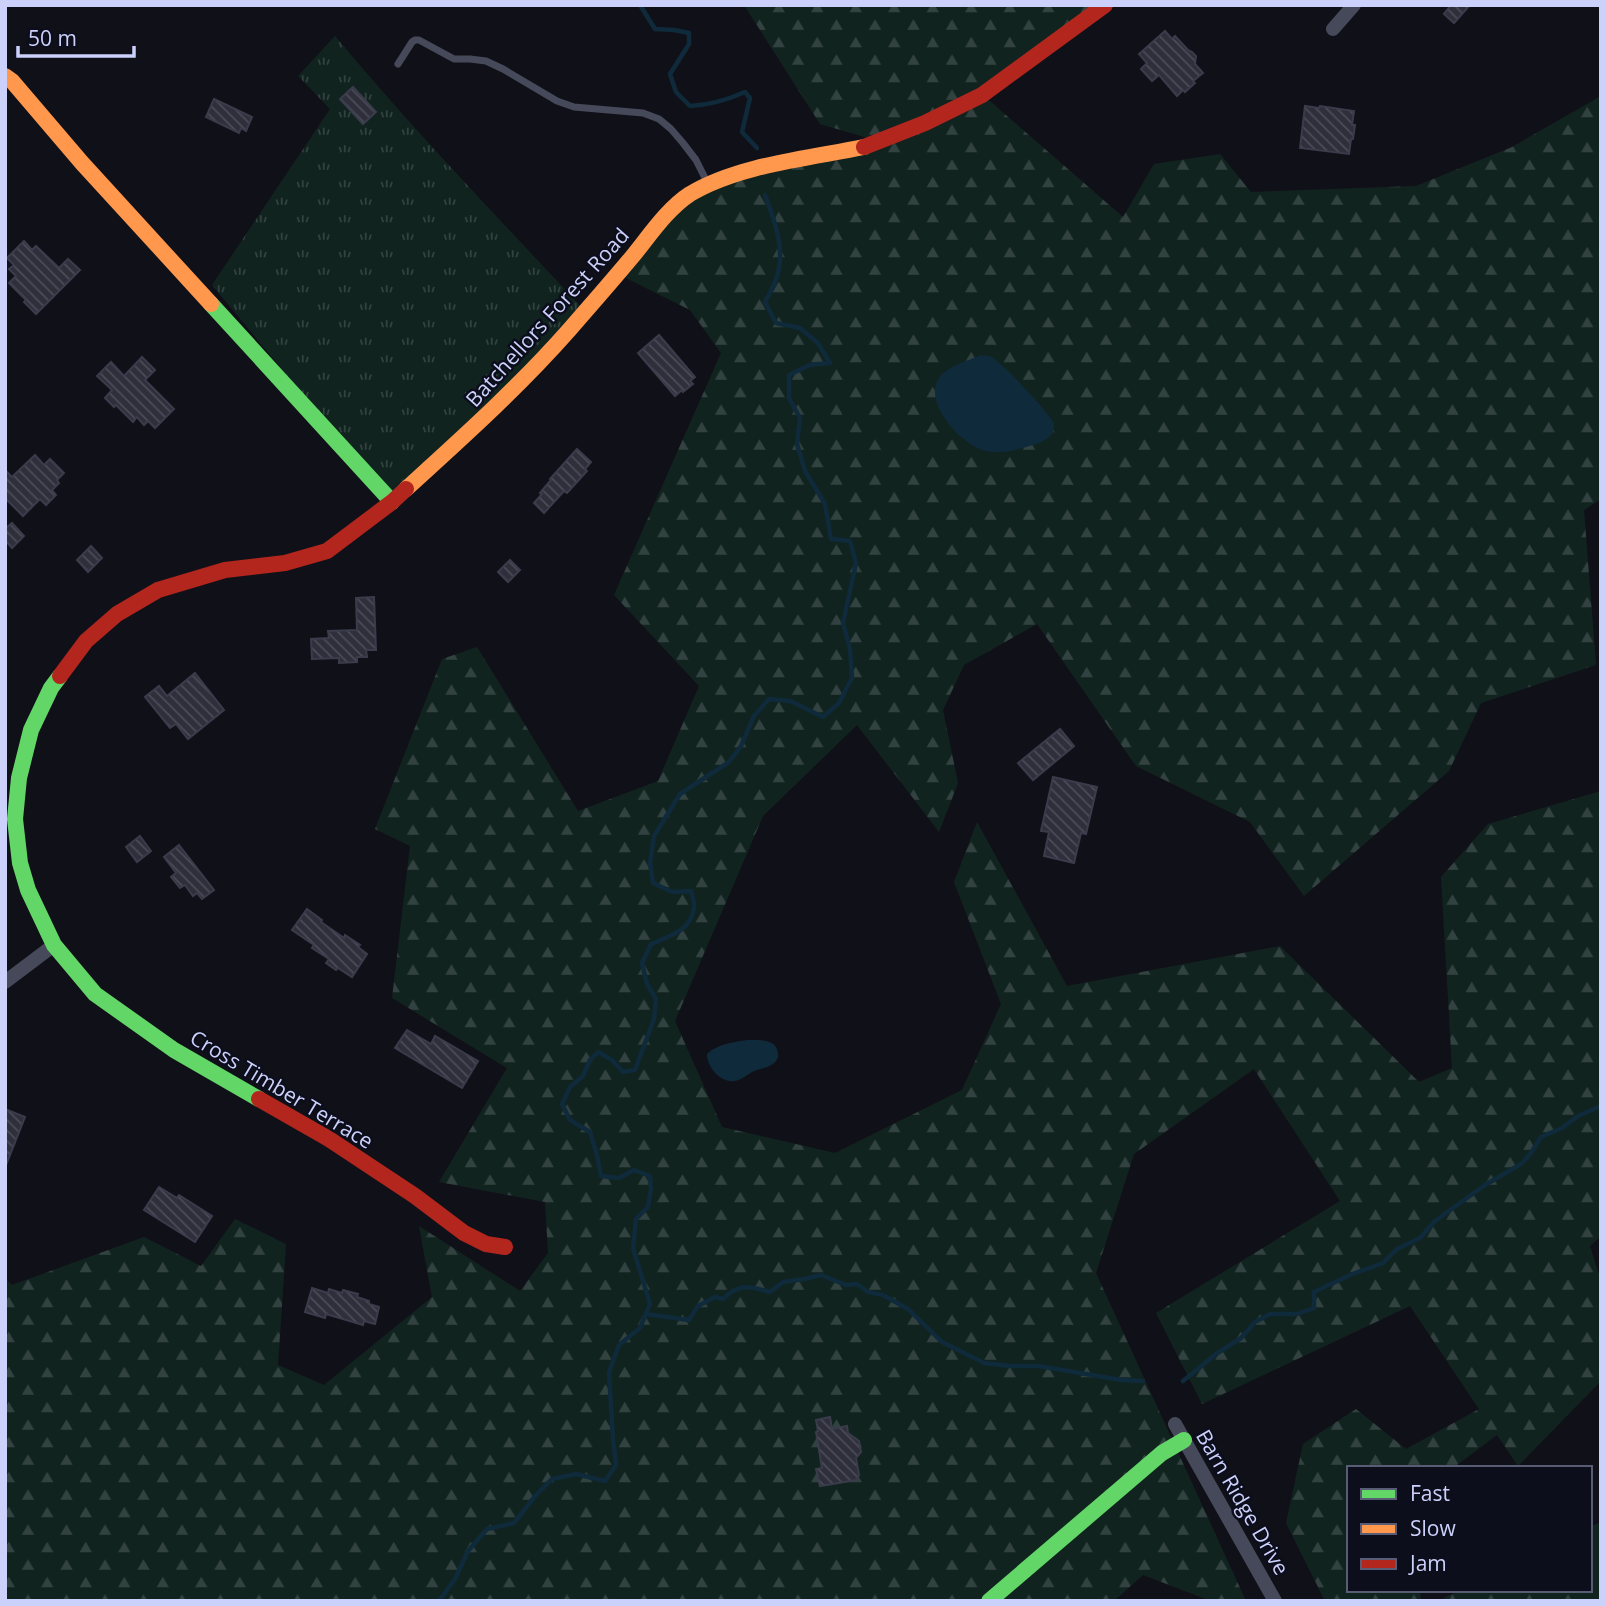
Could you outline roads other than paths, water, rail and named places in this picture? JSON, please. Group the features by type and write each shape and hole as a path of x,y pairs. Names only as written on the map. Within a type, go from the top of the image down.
{"street":[{"name":"Batchellors Forest Road","path":"54,945 28,890 20,863 15,819 19,778 31,730 51,688 81,648 117,614 158,590 225,570 285,562 327,551 392,502 480,422 544,358 669,212 689,195 723,178 865,147 925,122 982,95 1105,5"},
{"path":"1333,29 1354,5"},
{"path":"5,76 392,502"},
{"path":"5,982 54,945"},
{"name":"Cross Timber Terrace","path":"54,945 95,994 174,1050 329,1139 415,1196 464,1233 486,1244 505,1247"},
{"name":"Barn Ridge Drive","path":"1175,1424 1275,1601"},
{"path":"989,1601 1162,1452 1184,1440"}],"lane":[{"path":"398,64 412,42 419,40 454,59 486,61 557,101 574,107 636,112 659,119 683,143 709,185"}],"water":[{"path":"981,355 991,356 997,361 1045,410 1054,424 1052,434 1048,438 1013,450 986,451 966,441 947,422 936,399 935,388 939,378 952,367"},
{"path":"747,1040 771,1043 777,1049 778,1058 770,1066 737,1080 729,1081 720,1077 712,1069 707,1054 721,1046"}],"waterway":[{"path":"640,5 655,29 689,33 689,44 670,74 676,92 690,106 718,102 745,92 750,98 742,132 757,148"},
{"path":"439,1601 455,1579 468,1551 487,1529 514,1523 552,1479 576,1474 605,1481 616,1465 609,1372 619,1345 640,1328 650,1304 633,1248 636,1219 648,1207 650,1176 634,1170 619,1178 601,1176 590,1132 570,1120 562,1104 570,1087 583,1076 590,1060 598,1052 612,1060 623,1072 635,1070 654,1019 656,999 647,984 642,963 651,944 678,932 692,916 694,906 691,891 672,892 653,883 650,863 654,836 680,794 729,762 741,746 754,716 769,699 790,701 823,717 839,703 852,678 850,649 843,623 856,563 850,541 831,539 825,504 805,471 797,444 800,418 789,398 789,375 810,365 830,363 818,343 800,328 776,323 765,302 776,279 780,256 778,235 765,195"},
{"path":"1183,1381 1241,1338 1255,1322 1270,1314 1297,1314 1314,1308 1314,1292 1383,1263 1397,1249 1420,1238 1435,1221 1485,1185 1521,1164 1541,1137 1601,1106"},
{"path":"646,1314 689,1320 698,1306 715,1297 723,1299 734,1290 751,1287 770,1292 783,1282 821,1275 846,1285 857,1284 868,1292 883,1295 908,1309 942,1342 984,1363 1039,1366 1121,1380 1143,1381"}]}
